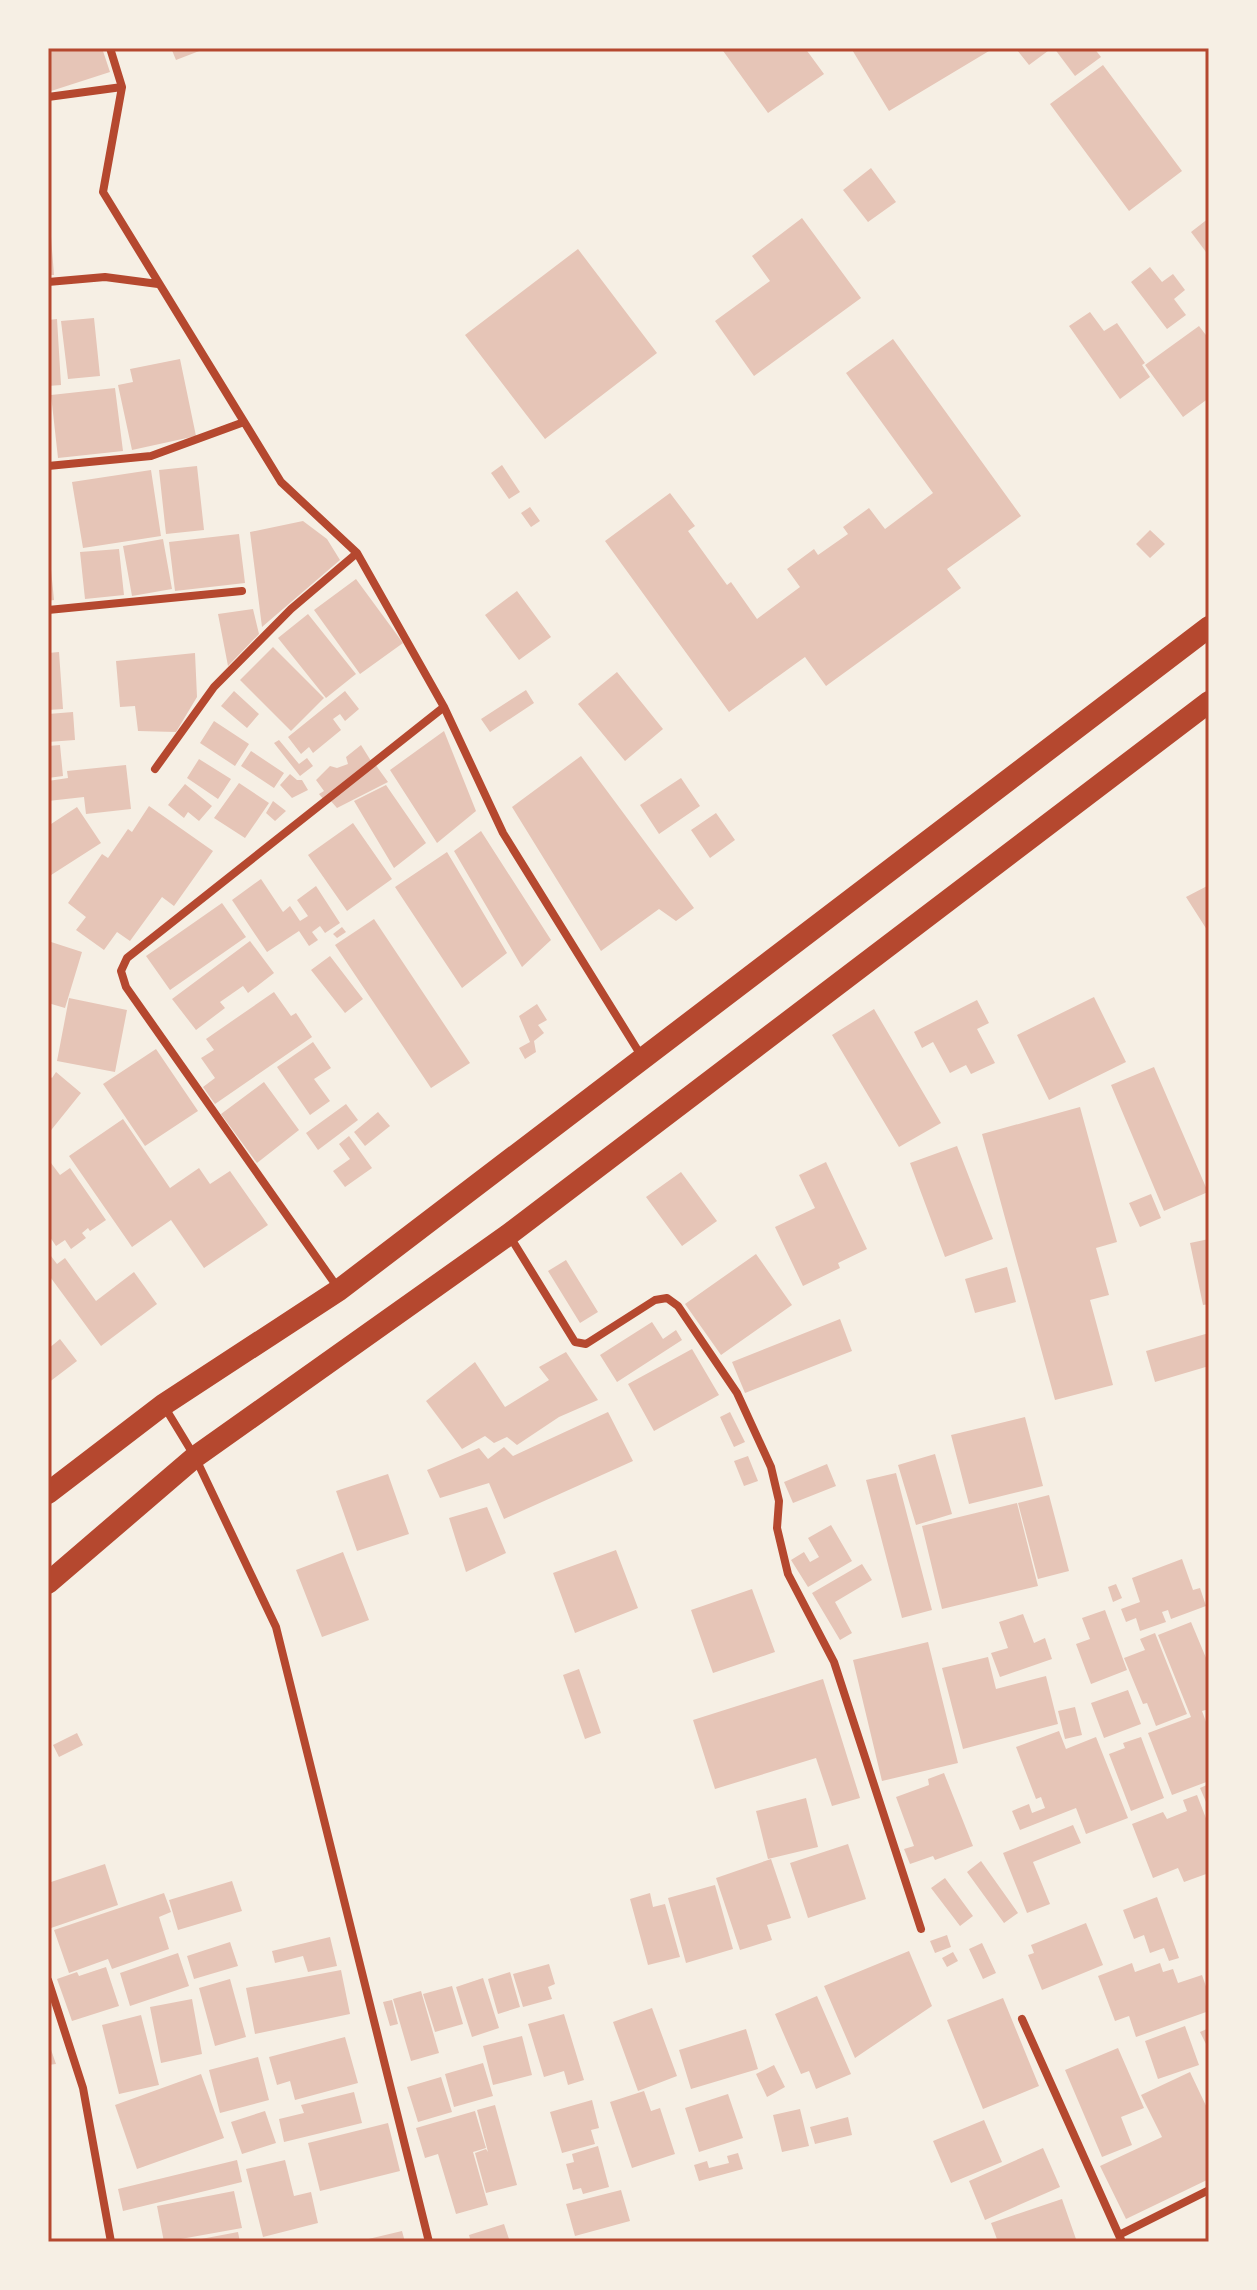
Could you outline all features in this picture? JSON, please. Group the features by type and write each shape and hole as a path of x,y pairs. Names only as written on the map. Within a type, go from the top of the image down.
{"highway":[{"path":"48,1493 163,1405 339,1290 1209,627"},
{"path":"48,1583 195,1457 508,1235 1209,702"}],"street":[{"path":"110,48 122,87 103,192 281,482 357,553 444,707 503,833 644,1060"},
{"path":"48,97 122,87"},
{"path":"48,282 105,277 158,284"},
{"path":"48,466 151,456 244,422"},
{"path":"155,769 214,687 291,609 357,553"},
{"path":"48,610 242,591"},
{"path":"339,1290 126,987 121,971 127,958 444,707"},
{"path":"508,1235 575,1342 586,1344 655,1300 667,1298 678,1306 737,1393 771,1467 779,1501 777,1528 788,1574 834,1662 921,1929"},
{"path":"163,1405 195,1457 276,1627 429,2242"},
{"path":"48,1980 83,2088 111,2242"},
{"path":"1022,2019 1120,2238 1209,2190"}],"building":[{"path":"48,48 102,48 110,72 48,92"},
{"path":"171,48 207,48 176,60"},
{"path":"721,48 805,48 824,74 768,113"},
{"path":"851,48 994,48 889,111"},
{"path":"1052,48 1029,65 1017,50"},
{"path":"1054,48 1094,48 1101,57 1075,76"},
{"path":"1103,65 1182,171 1129,211 1050,104"},
{"path":"871,168 896,202 868,222 843,190"},
{"path":"802,218 861,298 754,376 715,321 770,281 752,256"},
{"path":"1209,218 1209,256 1191,232"},
{"path":"50,224 54,275 48,275"},
{"path":"578,249 657,353 545,439 465,335"},
{"path":"1150,267 1162,282 1173,274 1185,290 1174,299 1186,315 1167,329 1131,282"},
{"path":"1090,312 1104,331 1117,323 1145,363 1142,365 1150,377 1120,399 1069,326"},
{"path":"94,318 100,376 68,379 61,321"},
{"path":"57,319 61,385 48,386 48,320"},
{"path":"1199,326 1209,339 1209,398 1183,417 1145,365"},
{"path":"893,339 1021,516 947,569 961,588 826,686 805,657 729,712 605,541 670,493 695,526 688,531 727,585 731,582 757,619 800,587 787,569 814,549 818,555 848,534 843,527 869,508 885,529 933,493 846,373"},
{"path":"180,359 196,436 132,450 118,385 133,382 130,369"},
{"path":"115,388 123,451 58,458 51,395"},
{"path":"502,465 520,492 509,499 491,473"},
{"path":"197,466 204,530 166,534 159,470"},
{"path":"151,470 161,536 83,548 72,482"},
{"path":"530,507 540,521 531,527 521,513"},
{"path":"303,521 327,539 340,560 262,627 250,532"},
{"path":"1150,530 1165,544 1150,558 1136,544"},
{"path":"239,534 245,583 175,591 169,542"},
{"path":"163,539 172,589 132,596 123,546"},
{"path":"119,549 124,595 85,599 80,552"},
{"path":"48,559 54,600 48,601"},
{"path":"356,579 403,643 360,674 314,610"},
{"path":"517,591 551,637 519,660 485,615"},
{"path":"253,609 259,634 228,666 218,614"},
{"path":"308,614 356,674 326,698 278,638"},
{"path":"273,647 324,698 291,731 240,680"},
{"path":"59,652 63,709 48,710 48,653"},
{"path":"195,653 197,697 176,732 138,731 135,706 120,707 116,661"},
{"path":"617,672 663,729 625,761 578,704"},
{"path":"526,690 534,703 490,732 481,719"},
{"path":"234,691 259,714 247,728 221,706"},
{"path":"345,691 359,709 345,721 340,714 333,719 341,730 313,753 309,747 301,754 288,737"},
{"path":"73,712 75,740 48,742 48,714"},
{"path":"214,721 249,744 235,766 200,743"},
{"path":"444,731 476,811 437,843 390,770"},
{"path":"279,740 299,764 307,758 313,766 300,776 274,743"},
{"path":"60,745 63,776 48,778 48,746"},
{"path":"361,745 371,761 324,800 319,794 324,791 316,780 330,766 337,768 348,764 346,757"},
{"path":"251,751 284,773 274,788 241,766"},
{"path":"581,756 694,908 676,921 659,909 601,951 512,807"},
{"path":"199,759 231,779 218,799 187,778"},
{"path":"375,764 388,782 337,808 330,800"},
{"path":"126,765 131,809 86,814 84,797 48,801 48,781 68,778 67,771"},
{"path":"290,774 302,780 308,790 292,798 280,785"},
{"path":"681,778 700,806 659,834 640,805"},
{"path":"239,783 269,803 245,838 214,818"},
{"path":"185,784 212,806 199,821 188,812 184,818 168,805"},
{"path":"386,785 426,843 394,868 354,801"},
{"path":"273,801 286,811 275,821 266,813"},
{"path":"149,806 213,851 174,906 162,897 130,941 117,932 104,950 76,930 86,917 68,903 102,854 108,858 128,829 132,832"},
{"path":"77,807 101,843 48,877 48,826"},
{"path":"716,813 735,840 710,858 691,830"},
{"path":"353,823 392,879 347,911 308,855"},
{"path":"481,831 551,940 522,967 454,851"},
{"path":"447,852 507,953 462,988 395,887"},
{"path":"261,879 283,912 290,906 300,921 308,916 297,900 316,886 340,923 325,933 320,926 312,932 318,940 309,946 299,931 267,952 232,900"},
{"path":"1209,885 1209,933 1186,897"},
{"path":"222,903 246,937 170,990 146,956"},
{"path":"374,919 470,1063 431,1088 335,945"},
{"path":"342,927 346,932 337,938 333,934"},
{"path":"48,941 82,952 65,1008 48,1003"},
{"path":"250,941 274,973 248,993 243,986 220,1002 225,1008 196,1030 172,999"},
{"path":"330,956 363,999 345,1013 311,970"},
{"path":"274,992 291,1016 296,1013 312,1037 215,1104 203,1087 215,1078 201,1058 214,1050 206,1039"},
{"path":"1094,997 1126,1062 1049,1100 1017,1035"},
{"path":"69,998 127,1010 115,1072 57,1061"},
{"path":"977,1000 989,1023 977,1029 995,1063 971,1074 966,1065 950,1073 933,1042 922,1048 914,1032"},
{"path":"537,1004 547,1020 538,1025 544,1033 534,1041 536,1052 525,1059 519,1048 530,1042 519,1016"},
{"path":"874,1009 941,1123 899,1147 832,1035"},
{"path":"313,1042 331,1068 314,1079 330,1101 310,1115 277,1067"},
{"path":"156,1049 198,1111 145,1146 103,1084"},
{"path":"1154,1067 1208,1192 1164,1211 1111,1085"},
{"path":"56,1072 81,1093 48,1134 48,1075 52,1078"},
{"path":"264,1082 299,1130 257,1163 221,1114"},
{"path":"346,1104 358,1120 318,1150 306,1133"},
{"path":"1080,1107 1117,1242 1096,1248 1109,1295 1090,1300 1113,1385 1055,1400 982,1134"},
{"path":"378,1112 390,1126 365,1146 354,1132"},
{"path":"123,1119 170,1188 199,1168 210,1184 230,1171 268,1225 204,1268 171,1220 132,1247 69,1156"},
{"path":"349,1136 372,1168 345,1187 333,1171 350,1159 339,1144"},
{"path":"957,1146 993,1239 945,1257 910,1163"},
{"path":"48,1159 60,1175 70,1168 106,1220 90,1231 88,1228 82,1233 86,1238 71,1249 65,1240 56,1246 48,1234"},
{"path":"826,1162 867,1249 838,1263 840,1268 803,1286 775,1227 815,1208 799,1175"},
{"path":"681,1172 717,1221 682,1246 646,1197"},
{"path":"1151,1194 1161,1218 1140,1227 1129,1203"},
{"path":"1209,1239 1209,1304 1203,1305 1190,1243"},
{"path":"48,1252 57,1264 65,1258 96,1301 134,1272 157,1304 101,1346 48,1274"},
{"path":"756,1254 792,1305 721,1355 685,1304"},
{"path":"566,1260 598,1312 580,1323 548,1271"},
{"path":"1007,1267 1016,1302 975,1313 965,1279"},
{"path":"840,1319 852,1351 745,1393 732,1362"},
{"path":"652,1322 663,1339 676,1330 682,1340 617,1382 600,1355"},
{"path":"1209,1333 1209,1366 1155,1382 1146,1351"},
{"path":"60,1339 77,1361 48,1383 48,1349"},
{"path":"692,1349 719,1395 654,1431 628,1384"},
{"path":"566,1352 598,1400 559,1417 517,1445 507,1437 494,1443 485,1436 462,1449 426,1401 475,1362 505,1407 549,1380 539,1367"},
{"path":"608,1412 633,1461 504,1519 489,1483 440,1498 427,1470 479,1448 488,1459 504,1447 513,1456"},
{"path":"730,1412 745,1442 734,1447 720,1417"},
{"path":"1025,1417 1043,1486 969,1504 951,1435"},
{"path":"935,1454 952,1514 916,1525 898,1465"},
{"path":"748,1456 758,1481 744,1486 734,1461"},
{"path":"827,1464 836,1486 793,1503 784,1482"},
{"path":"896,1473 932,1610 902,1618 866,1480"},
{"path":"388,1474 409,1534 357,1551 336,1491"},
{"path":"1049,1495 1069,1571 1038,1579 1018,1503"},
{"path":"1017,1503 1038,1586 942,1609 922,1526"},
{"path":"487,1507 506,1553 466,1572 449,1518"},
{"path":"831,1525 852,1561 808,1587 791,1560 804,1552 810,1562 819,1557 808,1538"},
{"path":"616,1550 638,1608 575,1633 553,1573"},
{"path":"343,1552 369,1620 322,1637 296,1570"},
{"path":"1182,1559 1193,1590 1200,1588 1206,1606 1171,1619 1168,1610 1162,1612 1166,1622 1140,1631 1136,1618 1126,1622 1121,1609 1140,1602 1132,1578"},
{"path":"862,1564 872,1580 835,1602 852,1633 840,1640 812,1593"},
{"path":"1116,1584 1122,1598 1113,1602 1108,1587"},
{"path":"752,1589 775,1652 713,1673 691,1610"},
{"path":"1105,1610 1127,1670 1091,1684 1076,1644 1090,1639 1082,1618"},
{"path":"1023,1614 1034,1643 1045,1638 1052,1659 1000,1677 991,1653 1008,1648 999,1622"},
{"path":"1191,1622 1209,1665 1209,1709 1202,1711 1209,1730 1209,1781 1172,1795 1148,1733 1191,1717 1158,1635"},
{"path":"1155,1633 1187,1714 1156,1726 1124,1658 1145,1650 1140,1639"},
{"path":"928,1642 958,1763 882,1781 853,1660"},
{"path":"988,1657 996,1689 1046,1676 1058,1724 963,1749 942,1668"},
{"path":"579,1669 601,1733 585,1739 563,1675"},
{"path":"823,1679 860,1798 832,1806 816,1758 715,1789 693,1720"},
{"path":"1128,1690 1141,1724 1104,1738 1091,1703"},
{"path":"1075,1707 1082,1735 1065,1739 1058,1711"},
{"path":"1059,1731 1066,1749 1096,1737 1128,1818 1086,1834 1076,1808 1020,1830 1012,1811 1029,1804 1032,1813 1045,1808 1041,1797 1036,1799 1016,1747"},
{"path":"77,1733 83,1745 59,1757 53,1745"},
{"path":"1141,1737 1164,1798 1131,1811 1109,1754 1125,1748 1123,1743"},
{"path":"944,1773 973,1846 935,1860 933,1856 910,1864 904,1849 914,1846 896,1797 929,1785 928,1779"},
{"path":"1209,1784 1209,1809 1200,1788"},
{"path":"1197,1795 1209,1826 1209,1873 1184,1882 1178,1868 1153,1878 1132,1824 1163,1812 1167,1819 1187,1811 1183,1800"},
{"path":"806,1798 818,1847 768,1859 756,1811"},
{"path":"1073,1825 1081,1843 1033,1862 1050,1904 1027,1913 1003,1853"},
{"path":"848,1844 866,1899 808,1918 790,1863"},
{"path":"771,1859 791,1918 767,1925 772,1940 740,1950 716,1878"},
{"path":"981,1861 1018,1913 1004,1923 967,1872"},
{"path":"105,1864 118,1905 51,1928 48,1920 48,1883"},
{"path":"945,1878 973,1916 960,1926 931,1888"},
{"path":"232,1881 242,1911 178,1930 169,1900"},
{"path":"715,1885 733,1949 686,1963 668,1898"},
{"path":"164,1893 171,1912 159,1917 169,1949 112,1969 108,1959 69,1973 54,1930"},
{"path":"650,1893 653,1907 665,1904 680,1957 648,1965 630,1899"},
{"path":"1157,1897 1179,1958 1169,1961 1164,1948 1150,1953 1144,1935 1134,1939 1123,1910"},
{"path":"1086,1923 1103,1965 1042,1990 1028,1955 1034,1953 1031,1945"},
{"path":"947,1935 951,1947 935,1953 930,1941"},
{"path":"330,1937 337,1966 308,1972 303,1956 275,1963 272,1951"},
{"path":"230,1942 238,1966 194,1979 187,1956"},
{"path":"982,1943 996,1973 983,1979 969,1949"},
{"path":"909,1951 932,2006 855,2058 824,1986"},
{"path":"953,1952 958,1961 947,1967 942,1958"},
{"path":"178,1953 189,1986 130,2006 120,1973"},
{"path":"1132,1963 1135,1972 1160,1963 1163,1972 1173,1969 1178,1983 1202,1975 1209,1995 1209,2011 1136,2037 1129,2016 1115,2021 1098,1976"},
{"path":"549,1964 555,1984 548,1987 552,1999 523,2007 513,1974"},
{"path":"106,1967 119,2006 72,2021 57,1979"},
{"path":"341,1970 350,2014 255,2034 246,1988"},
{"path":"510,1972 520,2007 498,2014 488,1979"},
{"path":"483,1978 499,2028 472,2037 456,1987"},
{"path":"230,1979 246,2037 215,2046 199,1988"},
{"path":"452,1986 463,2024 435,2032 423,1994"},
{"path":"421,1991 439,2053 411,2061 393,1999"},
{"path":"817,1996 851,2074 816,2089 809,2071 801,2074 775,2014"},
{"path":"1003,1998 1039,2086 983,2109 947,2020"},
{"path":"192,1999 202,2054 161,2063 150,2007"},
{"path":"392,2000 398,2024 390,2026 383,2002"},
{"path":"652,2008 677,2076 638,2091 613,2022"},
{"path":"564,2014 584,2080 568,2085 564,2071 544,2077 528,2024"},
{"path":"141,2015 159,2085 119,2094 102,2025"},
{"path":"1185,2026 1199,2065 1158,2079 1145,2041"},
{"path":"1209,2028 1209,2050 1200,2032"},
{"path":"746,2029 758,2069 691,2089 679,2050"},
{"path":"522,2036 532,2075 493,2085 483,2046"},
{"path":"345,2037 358,2083 295,2100 290,2081 277,2085 269,2057"},
{"path":"48,2041 56,2064 48,2065"},
{"path":"1118,2048 1144,2108 1121,2117 1132,2145 1102,2157 1065,2070"},
{"path":"258,2057 269,2100 220,2113 209,2070"},
{"path":"483,2063 493,2096 454,2107 445,2074"},
{"path":"774,2065 785,2087 767,2097 756,2074"},
{"path":"1190,2072 1209,2112 1209,2179 1126,2219 1100,2166 1162,2137 1141,2095"},
{"path":"201,2074 224,2138 137,2169 115,2105"},
{"path":"441,2077 452,2112 418,2122 407,2087"},
{"path":"644,2091 651,2111 660,2108 675,2154 632,2168 610,2102"},
{"path":"354,2092 362,2123 284,2142 279,2119 304,2113 301,2105"},
{"path":"728,2094 743,2138 699,2152 685,2108"},
{"path":"592,2100 599,2128 591,2130 595,2144 562,2153 550,2112"},
{"path":"495,2105 517,2185 486,2193 475,2153 486,2149 488,2152 477,2110"},
{"path":"800,2109 809,2146 782,2152 773,2115"},
{"path":"265,2111 276,2143 242,2154 231,2122"},
{"path":"475,2111 486,2148 473,2152 488,2205 456,2214 438,2154 425,2158 416,2128"},
{"path":"848,2117 852,2135 815,2144 810,2127"},
{"path":"984,2120 1002,2162 951,2183 933,2141"},
{"path":"388,2123 400,2171 320,2191 308,2143"},
{"path":"598,2146 609,2187 583,2194 581,2188 573,2190 566,2164 574,2162 572,2154"},
{"path":"1043,2148 1060,2187 985,2220 969,2181"},
{"path":"738,2153 743,2169 699,2181 694,2165 707,2161 709,2168 729,2163 727,2156"},
{"path":"237,2160 242,2182 123,2211 118,2189"},
{"path":"285,2160 294,2196 311,2192 318,2223 263,2237 246,2169"},
{"path":"621,2190 630,2221 575,2236 566,2204"},
{"path":"234,2191 242,2228 164,2242 157,2206"},
{"path":"1062,2199 1077,2242 998,2242 991,2223"},
{"path":"504,2224 510,2242 471,2242 469,2235"},
{"path":"402,2231 405,2242 360,2242 360,2241"},
{"path":"238,2232 240,2242 201,2242 201,2239"}]}
